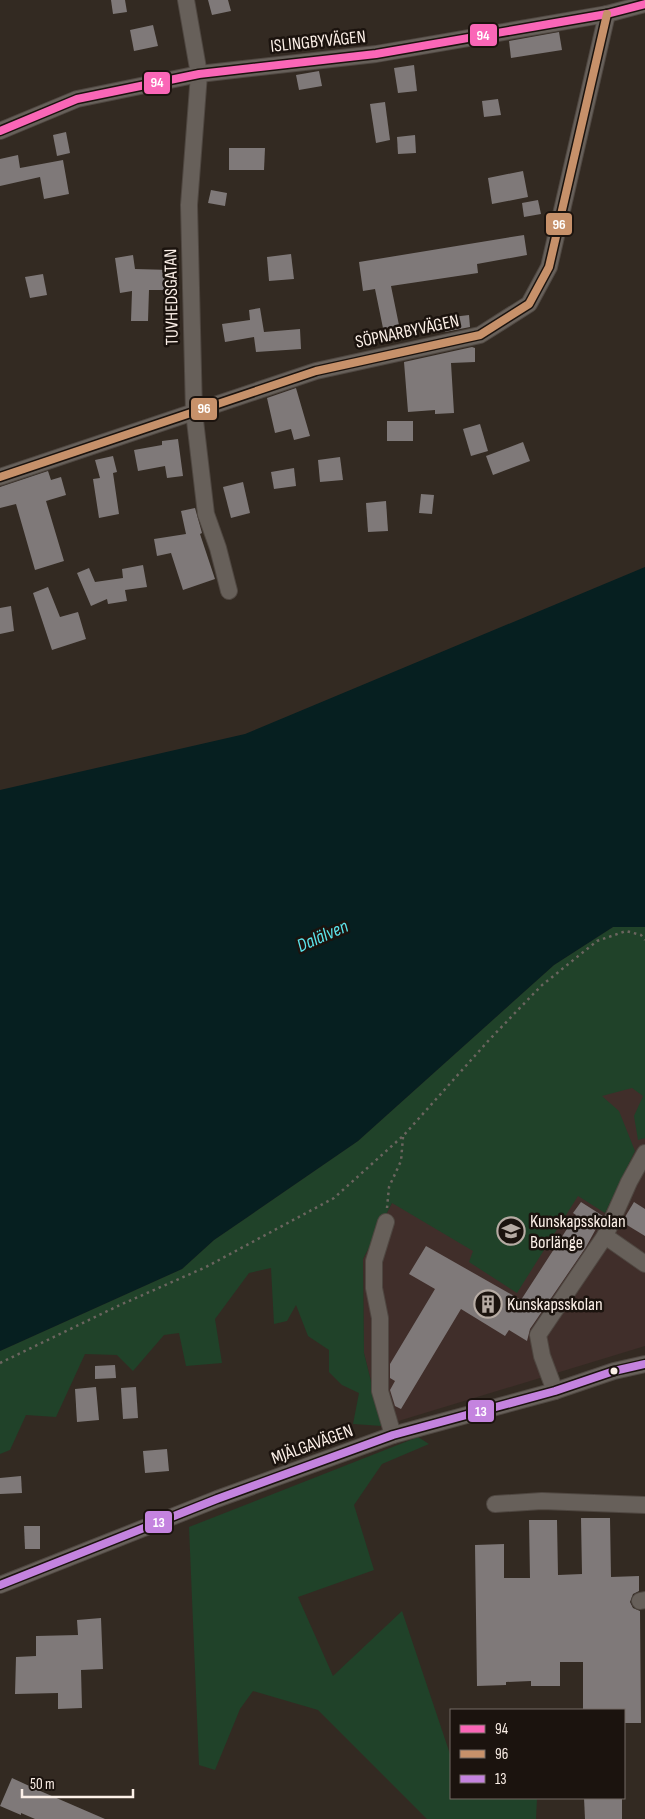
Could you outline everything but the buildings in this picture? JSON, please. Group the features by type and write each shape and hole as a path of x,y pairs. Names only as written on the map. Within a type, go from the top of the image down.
{"street":[{"name":"TUVHEDSGATAN","path":"186,0 199,74 190,205 194,412 206,514 218,548 229,591"},
{"name":"ISLINGBYVÄGEN","path":"0,131 77,99 199,74 376,54 607,14 645,4"},
{"name":"SÖPNARBYVÄGEN","path":"0,477 316,371 480,335 529,304 549,267 607,14"},
{"path":"555,1391 542,1356 538,1335 605,1236 629,1182 645,1153"},
{"path":"386,1222 374,1261 374,1288 380,1318 380,1391 393,1434"},
{"path":"605,1236 645,1264"},
{"name":"MJÄLGAVÄGEN","path":"0,1584 393,1434 555,1391 645,1364"},
{"path":"495,1504 542,1501 645,1505"}],"path":[{"path":"0,1363 120,1305 206,1267 334,1198 404,1136 489,1040 541,986 597,941 626,931 642,935 645,940"},
{"path":"386,1222 388,1187 401,1161 404,1136"}],"shaded area":[{"name":"Kunskapsskolan Borlänge","path":"645,999 645,1346 382,1426 364,1353 363,1259 392,1203"}],"green space":[{"path":"613,927 645,927 645,1138 638,1140 634,1116 643,1096 632,1088 602,1096 619,1111 635,1151 605,1213 578,1196 517,1293 469,1262 473,1251 392,1203 363,1259 364,1353 382,1426 353,1424 359,1393 342,1385 329,1372 329,1350 308,1336 296,1305 287,1321 274,1324 271,1268 249,1273 215,1319 222,1363 186,1366 179,1333 164,1335 133,1371 117,1355 85,1354 56,1417 26,1415 10,1450 0,1454 0,1351 182,1269 214,1240 358,1141 554,965"},
{"path":"418,1437 429,1444 382,1464 354,1505 374,1570 298,1597 333,1676 402,1611 450,1754 450,1799 537,1799 536,1819 427,1819 318,1710 253,1691 240,1709 215,1770 199,1765 189,1527"}],"water":[{"name":"Dalälven","path":"645,567 645,927 613,927 554,965 358,1141 214,1240 182,1269 0,1351 0,790 245,734"}],"transit line":[{"name":"94","path":"0,131 77,99 199,74 376,54 607,14 645,4"},
{"name":"96","path":"0,477 316,371 480,335 529,304 549,267 607,14"},
{"name":"13","path":"0,1585 217,1499 393,1435 555,1391 614,1371 645,1364"}],"place":[{"name":"Kunskapsskolan Borlänge","path":"511,1231"},
{"name":"Kunskapsskolan","path":"488,1304"}]}
